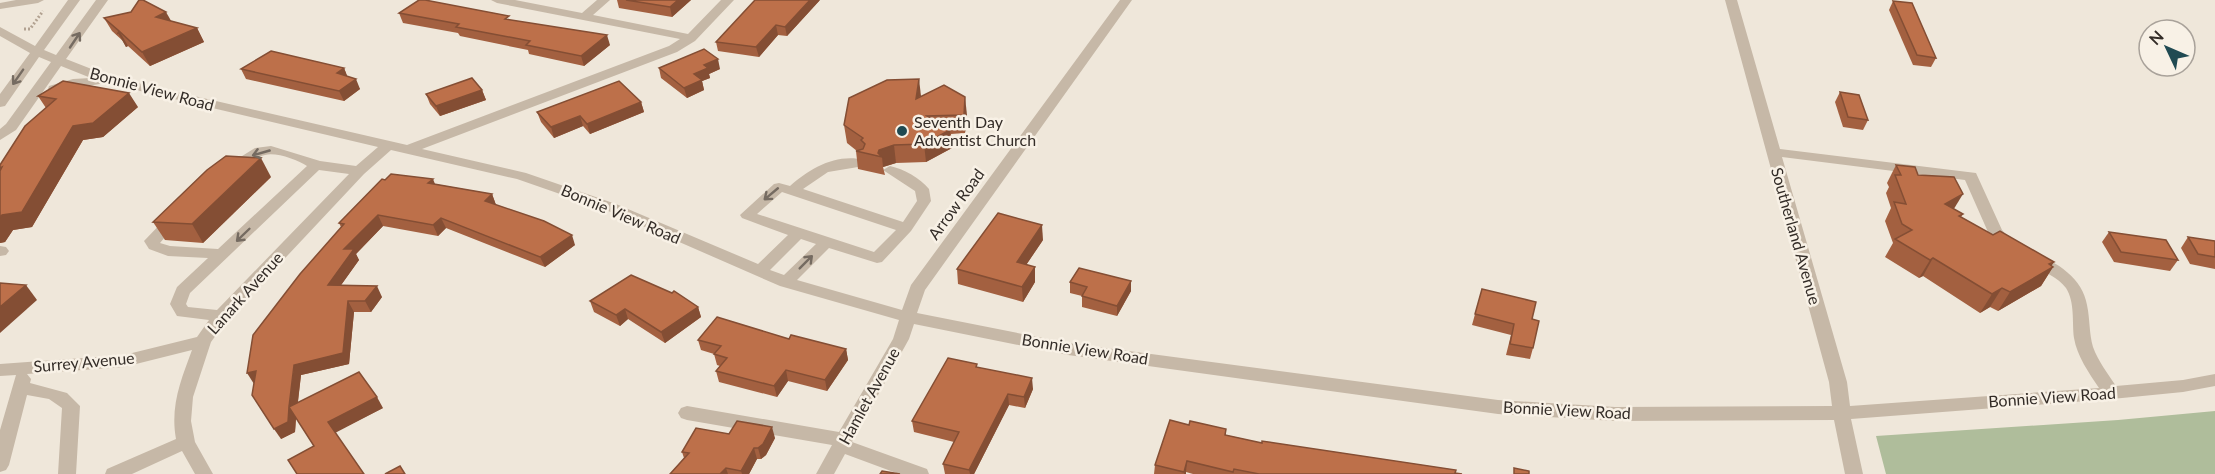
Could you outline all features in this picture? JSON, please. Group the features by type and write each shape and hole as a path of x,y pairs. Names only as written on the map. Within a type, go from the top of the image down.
{"street":[{"path":"0,103 74,0"},
{"path":"0,136 11,127 102,0"},
{"path":"497,0 691,38"},
{"path":"584,16 604,0"},
{"path":"407,150 649,59 691,38 728,0"},
{"name":"Arrow Road","path":"909,317 917,289 1126,0"},
{"name":"Southerland Avenue","path":"1731,0 1838,382 1844,433 1854,474"},
{"path":"0,6 42,4"},
{"name":"Bonnie View Road","path":"0,31 37,52 108,80 521,176 565,189 759,272 832,297 909,317 1068,349 1498,407 1615,414 1842,413 2112,393 2183,386 2215,380"},
{"path":"21,113 45,93 56,88 72,83 108,80"},
{"name":"Lanark Avenue","path":"204,474 186,442 182,421 184,397 203,341 221,316 358,171 387,146"},
{"path":"223,176 241,161 260,151 271,150 294,155 315,165 358,171"},
{"path":"1772,152 1971,176 1995,232 2005,245 2069,281 2075,291 2081,311 2083,342 2092,365 2112,393"},
{"path":"793,191 812,172 831,164 859,163"},
{"path":"221,316 183,312 178,304 183,291 315,165"},
{"path":"890,170 904,176 922,189 924,201 906,228 877,258 747,215 778,187 906,228"},
{"path":"189,205 152,241 154,246 168,251 223,254"},
{"path":"759,272 798,233"},
{"path":"786,282 826,242"},
{"name":"Hamlet Avenue","path":"825,474 901,339 909,317"},
{"name":"Surrey Avenue","path":"0,370 124,361 203,341"},
{"path":"0,465 26,368"},
{"path":"20,387 57,396 71,406 68,474"},
{"path":"687,413 843,443 920,474"},
{"path":"114,474 186,442"}],"path":[{"path":"30,29 42,4"}],"green space":[{"path":"2215,411 2215,474 1886,474 1876,436 2118,420"}],"building":[{"path":"139,0 166,12 156,17 197,28 142,52 120,32 118,33 119,31 104,18 131,12"},
{"path":"419,0 509,16 505,19 607,35 581,56 526,45 530,41 456,27 459,24 399,13"},
{"path":"626,0 678,0 670,7"},
{"path":"755,0 810,0 785,27 776,25 756,47 716,42"},
{"path":"1893,1 1912,3 1936,58 1917,55"},
{"path":"704,49 718,59 704,65 708,68 694,74 702,80 684,88 659,68"},
{"path":"271,51 344,68 337,73 356,79 339,91 241,69"},
{"path":"472,78 482,90 436,106 426,94"},
{"path":"919,79 916,99 944,85 965,97 964,115 927,116 950,130 924,144 894,145 879,150 878,153 882,157 856,151 863,149 865,144 861,140 863,138 844,125 849,98 887,80"},
{"path":"63,81 129,93 93,123 73,126 22,212 2,215 0,218 0,171 2,167 0,168 0,165 25,126 56,99 38,96"},
{"path":"619,81 641,102 587,124 580,116 551,127 537,112"},
{"path":"1840,92 1859,95 1868,120 1848,117"},
{"path":"226,156 261,158 192,224 153,222 207,170"},
{"path":"1896,165 1915,167 1918,175 1954,177 1963,194 1945,204 1963,214 1959,216 1993,235 2000,231 2054,262 2049,264 2053,267 2010,292 2002,288 1992,294 1933,258 1930,260 1895,239 1912,230 1902,224 1894,202 1906,204 1895,175 1901,175"},
{"path":"391,174 433,179 428,183 492,194 485,201 544,221 572,235 540,257 441,218 433,225 378,215 344,249 354,249 328,285 377,286 365,301 348,301 343,353 294,365 288,422 274,429 252,395 256,371 247,373 253,335 300,274 344,224 339,223 382,179 385,180"},
{"path":"998,213 1042,225 1017,262 1035,267 1022,287 957,269"},
{"path":"2109,232 2166,240 2178,260 2121,252"},
{"path":"2188,237 2215,241 2215,257 2198,254"},
{"path":"1079,268 1131,281 1117,306 1082,296 1087,287 1070,282"},
{"path":"631,275 672,293 674,291 698,307 661,332 625,309 616,315 590,301"},
{"path":"0,283 26,285 0,307"},
{"path":"1482,289 1536,302 1532,319 1539,321 1533,348 1510,344 1514,324 1475,314"},
{"path":"717,317 789,339 791,335 846,349 825,380 786,370 774,386 716,371 727,358 714,354 721,346 698,340"},
{"path":"948,358 977,364 976,367 1032,378 1024,397 1008,394 969,470 943,464 959,432 912,421"},
{"path":"359,372 377,397 328,422 364,474 297,474 288,460 314,446 289,407"},
{"path":"1170,420 1189,425 1190,421 1226,429 1225,435 1262,443 1262,441 1456,470 1455,473 1462,474 1259,474 1234,469 1233,472 1187,461 1184,472 1155,465"},
{"path":"737,421 772,427 763,444 754,448 741,471 726,468 720,474 670,474 689,453 682,452 696,428 729,434"},
{"path":"400,466 405,474 385,474"},
{"path":"1514,468 1529,471 1529,474 1514,474"},
{"path":"882,471 900,474 880,474"}],"place":[{"name":"Seventh Day Adventist Church","path":"902,131"}]}
